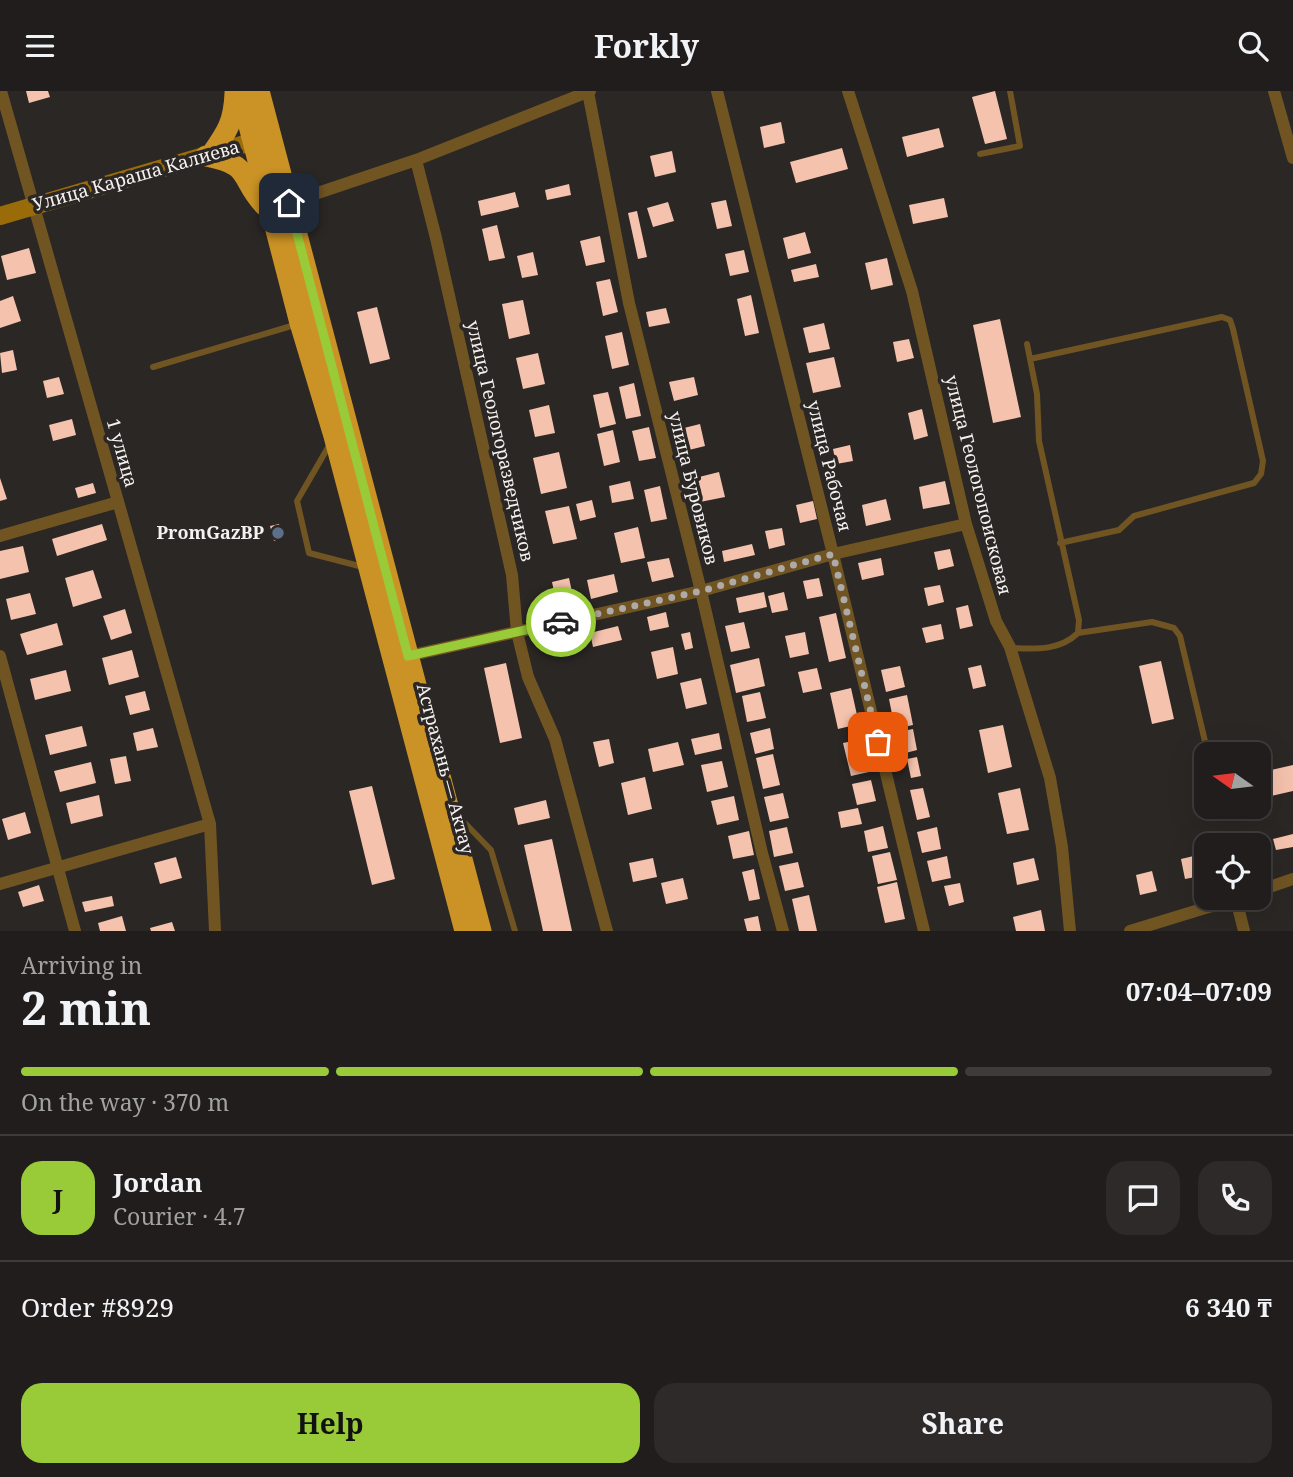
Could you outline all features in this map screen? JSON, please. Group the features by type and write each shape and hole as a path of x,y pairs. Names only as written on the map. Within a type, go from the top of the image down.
{"highway":[{"name":"Астрахань — Актау","path":"238,91 262,139 408,656 481,931"},
{"path":"238,91 229,129 208,156 223,159 240,168 261,202 281,206"},
{"name":"Астрахань — Актау","path":"259,91 262,139"},
{"name":"Астрахань — Актау","path":"281,206 300,323 334,436 465,931"}],"street":[{"name":"1 улица","path":"1,91 210,824 215,931"},
{"path":"281,206 416,160 589,91"},
{"name":"улица Буровиков","path":"589,91 629,303 783,931"},
{"name":"улица Рабочая","path":"717,91 924,931"},
{"name":"улица Геологопоисковая","path":"848,91 912,291 966,524 996,621 1010,647 1050,778 1062,847 1070,931"},
{"path":"1274,91 1293,158"},
{"name":"Улица Караша Калиева","path":"0,216 262,139"},
{"name":"улица Геологоразведчиков","path":"416,160 512,575 517,632 528,677 555,739 607,931"},
{"path":"0,536 118,502"},
{"path":"408,656 701,591 833,554 966,524"},
{"path":"0,656 75,931"},
{"path":"0,884 210,824"},
{"path":"1271,887 1293,879"},
{"path":"1130,931 1198,910"},
{"path":"1240,910 1244,931"}],"lane":[{"path":"981,154 1020,146 1010,91"},
{"path":"1030,359 1222,317 1230,320 1264,461 1261,474 1254,483 1134,516 1119,530 1060,543"},
{"path":"153,367 300,323"},
{"path":"1027,344 1037,394 1039,441 1079,620 1078,633"},
{"path":"334,436 297,501 309,553 369,569"},
{"path":"1010,647 1043,650 1069,641 1078,633 1152,622 1174,628 1180,636 1205,742"},
{"path":"448,806 491,850 515,931"}],"building":[{"path":"26,91 48,91 50,97 29,103"},
{"path":"995,91 1007,139 985,144 972,97"},
{"path":"781,122 785,143 764,148 760,127"},
{"path":"939,128 944,147 907,157 902,137"},
{"path":"842,148 848,169 796,183 790,162"},
{"path":"672,151 676,172 655,177 650,156"},
{"path":"569,184 571,195 547,200 545,190"},
{"path":"515,192 519,207 481,216 478,201"},
{"path":"944,198 948,217 913,224 909,205"},
{"path":"726,200 732,226 717,229 711,203"},
{"path":"668,202 674,221 653,227 647,208"},
{"path":"637,211 647,257 638,259 628,213"},
{"path":"497,225 505,258 489,261 482,229"},
{"path":"805,232 811,253 788,259 783,238"},
{"path":"600,236 605,262 586,266 580,241"},
{"path":"29,248 36,273 7,280 1,256"},
{"path":"744,250 749,272 730,276 725,254"},
{"path":"533,252 538,275 522,278 517,256"},
{"path":"887,258 893,285 871,290 865,263"},
{"path":"816,264 819,277 794,282 791,270"},
{"path":"610,279 618,312 603,316 596,282"},
{"path":"751,295 759,333 745,336 737,299"},
{"path":"13,296 21,321 0,328 0,301"},
{"path":"523,300 530,334 509,339 502,304"},
{"path":"377,307 390,359 370,364 357,312"},
{"path":"666,308 670,323 649,327 646,312"},
{"path":"1000,319 1021,417 993,423 973,325"},
{"path":"824,323 830,349 809,353 803,328"},
{"path":"622,332 629,365 612,369 605,336"},
{"path":"909,339 914,358 897,362 893,342"},
{"path":"13,350 17,370 2,373 0,353"},
{"path":"538,353 545,384 523,389 516,358"},
{"path":"834,357 841,387 813,393 806,363"},
{"path":"59,377 64,394 47,398 43,381"},
{"path":"694,377 698,395 674,401 669,382"},
{"path":"634,383 641,416 626,419 619,387"},
{"path":"608,392 616,424 600,428 593,395"},
{"path":"549,405 555,433 535,437 529,410"},
{"path":"922,409 928,436 914,440 908,413"},
{"path":"72,419 76,435 53,441 49,425"},
{"path":"700,424 705,446 685,451 680,429"},
{"path":"649,427 656,458 639,461 632,431"},
{"path":"613,430 620,462 604,466 597,434"},
{"path":"850,445 853,461 836,464 833,449"},
{"path":"559,452 567,488 541,494 533,458"},
{"path":"719,472 725,497 700,502 695,478"},
{"path":"0,478 7,499 0,501"},
{"path":"630,481 634,499 612,503 609,486"},
{"path":"945,481 950,504 923,509 919,487"},
{"path":"93,483 96,493 78,498 75,488"},
{"path":"660,486 667,519 651,522 644,490"},
{"path":"886,499 891,520 866,526 862,505"},
{"path":"592,500 596,517 580,521 576,504"},
{"path":"813,501 817,519 800,523 796,505"},
{"path":"569,506 577,539 553,544 545,511"},
{"path":"102,524 107,540 57,556 52,539"},
{"path":"279,524 282,539 274,541 270,526"},
{"path":"638,527 645,558 621,563 614,533"},
{"path":"782,528 785,545 769,549 765,531"},
{"path":"752,544 755,555 724,562 722,551"},
{"path":"23,546 29,572 0,579 0,551"},
{"path":"950,549 954,566 938,570 934,552"},
{"path":"669,558 674,577 652,582 647,562"},
{"path":"881,558 884,575 862,580 858,563"},
{"path":"93,570 102,598 73,607 65,578"},
{"path":"614,574 618,592 591,599 587,580"},
{"path":"569,578 574,601 557,605 552,582"},
{"path":"819,578 823,596 807,599 803,581"},
{"path":"940,585 944,602 928,606 924,588"},
{"path":"764,592 767,607 739,613 736,598"},
{"path":"784,592 788,610 772,613 768,596"},
{"path":"30,593 36,614 11,620 6,599"},
{"path":"968,605 973,626 960,629 956,608"},
{"path":"125,609 132,633 111,640 103,616"},
{"path":"666,612 669,627 650,631 647,617"},
{"path":"836,613 846,658 829,662 819,617"},
{"path":"744,622 750,648 731,652 725,626"},
{"path":"57,623 63,645 27,655 20,634"},
{"path":"941,624 944,639 926,643 922,628"},
{"path":"618,626 622,640 593,647 590,633"},
{"path":"690,632 693,648 685,650 681,634"},
{"path":"805,632 809,654 790,658 785,636"},
{"path":"673,647 678,674 657,679 651,652"},
{"path":"132,650 139,677 109,685 102,658"},
{"path":"759,658 765,686 736,693 730,665"},
{"path":"1161,661 1174,719 1152,724 1139,666"},
{"path":"506,663 522,738 500,743 484,668"},
{"path":"981,665 986,686 973,689 968,668"},
{"path":"900,666 905,687 886,692 881,670"},
{"path":"817,668 822,689 803,693 798,672"},
{"path":"66,670 71,691 35,700 30,679"},
{"path":"701,678 707,704 686,709 680,683"},
{"path":"851,688 859,724 838,729 830,693"},
{"path":"145,691 150,710 130,715 125,696"},
{"path":"760,692 766,718 747,722 742,696"},
{"path":"907,695 913,725 895,729 889,699"},
{"path":"1003,725 1012,767 988,773 979,730"},
{"path":"82,726 87,746 50,755 45,735"},
{"path":"153,728 158,747 137,751 133,733"},
{"path":"770,728 774,749 755,754 750,733"},
{"path":"913,729 917,750 898,755 893,733"},
{"path":"719,733 722,749 695,755 691,739"},
{"path":"609,739 614,763 599,767 593,742"},
{"path":"862,739 869,772 851,776 843,743"},
{"path":"678,742 684,765 653,772 648,749"},
{"path":"773,754 780,785 763,789 756,758"},
{"path":"126,756 131,781 115,784 110,759"},
{"path":"917,757 921,776 911,778 907,759"},
{"path":"722,761 728,787 707,792 701,765"},
{"path":"91,762 96,783 60,792 54,771"},
{"path":"1293,765 1293,791 1271,796 1271,770"},
{"path":"645,777 652,809 628,815 621,783"},
{"path":"871,780 876,801 857,805 852,784"},
{"path":"372,786 395,879 372,885 349,791"},
{"path":"923,788 930,817 917,820 910,790"},
{"path":"1020,788 1029,830 1007,834 998,793"},
{"path":"783,793 789,818 770,822 764,797"},
{"path":"99,795 103,816 71,824 66,803"},
{"path":"734,796 739,820 717,825 711,801"},
{"path":"546,800 550,818 518,825 514,808"},
{"path":"858,808 862,824 841,828 838,812"},
{"path":"25,812 31,833 8,840 2,819"},
{"path":"883,826 888,848 868,852 864,831"},
{"path":"787,827 793,853 774,857 769,831"},
{"path":"937,827 941,849 922,853 917,832"},
{"path":"749,831 754,855 733,859 728,836"},
{"path":"1293,834 1293,847 1276,850 1273,839"},
{"path":"552,839 572,931 543,931 524,845"},
{"path":"890,852 897,880 878,884 872,856"},
{"path":"947,856 951,878 932,882 927,861"},
{"path":"1194,856 1194,877 1185,879 1181,859"},
{"path":"176,857 182,878 160,884 154,863"},
{"path":"653,858 657,877 633,882 629,863"},
{"path":"1034,858 1039,880 1017,885 1013,863"},
{"path":"798,862 804,887 785,891 779,866"},
{"path":"754,869 760,899 749,901 742,872"},
{"path":"1152,871 1157,891 1140,895 1136,875"},
{"path":"683,878 688,899 666,904 661,883"},
{"path":"897,882 905,919 885,923 877,887"},
{"path":"960,883 964,902 949,906 944,886"},
{"path":"39,885 44,901 23,907 18,892"},
{"path":"809,895 817,931 799,931 792,899"},
{"path":"112,896 114,906 85,912 82,902"},
{"path":"1041,910 1045,931 1016,931 1013,917"},
{"path":"122,916 126,931 100,931 98,923"},
{"path":"758,916 761,931 747,931 744,919"},
{"path":"172,922 175,931 151,931 150,928"}],"way so far":[{"path":"561,622 701,591 833,554 878,742"}],"place":[{"name":"PromGazBP","path":"278,533"}],"route":[{"path":"289,203 408,656 561,622"}]}
